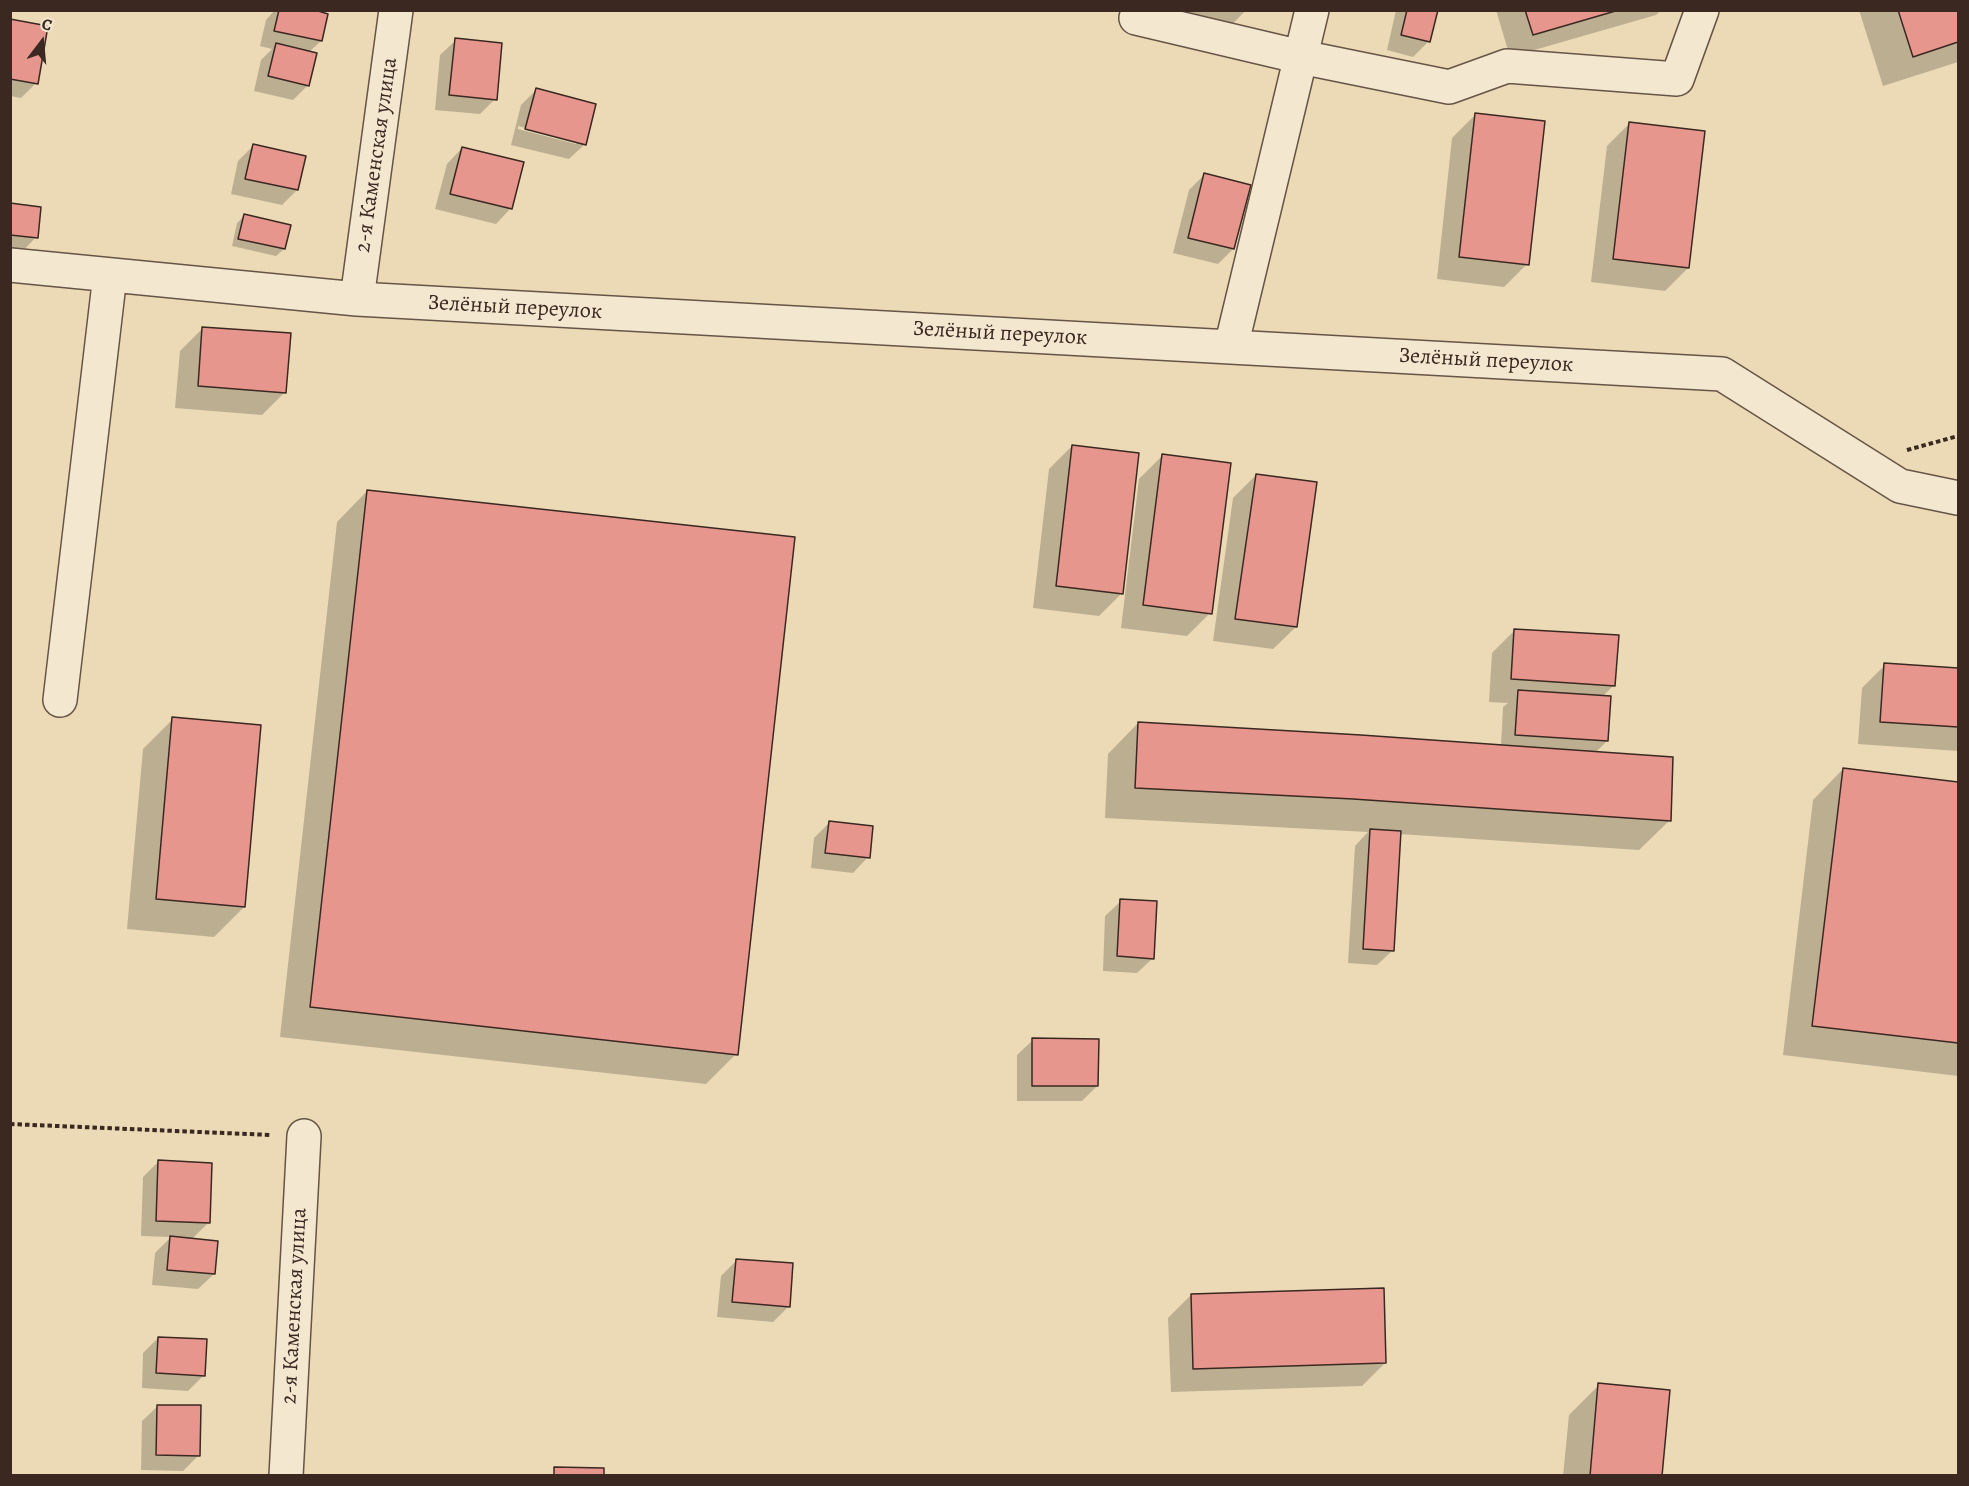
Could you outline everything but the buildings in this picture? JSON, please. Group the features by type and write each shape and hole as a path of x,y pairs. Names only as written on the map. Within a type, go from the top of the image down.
{"street":[{"name":"2-я Каменская улица","path":"357,299 396,10"},
{"path":"1231,347 1312,10"},
{"path":"1136,18 1301,57 1449,87 1507,66 1677,79 1702,10"},
{"name":"Зелёный переулок","path":"10,265 357,299 1722,374 1900,486 1959,498"},
{"path":"60,700 110,275"},
{"name":"2-я Каменская улица","path":"286,1476 304,1136"}],"path":[{"path":"1863,463 1959,436"},
{"path":"10,1125 304,1136"}]}
